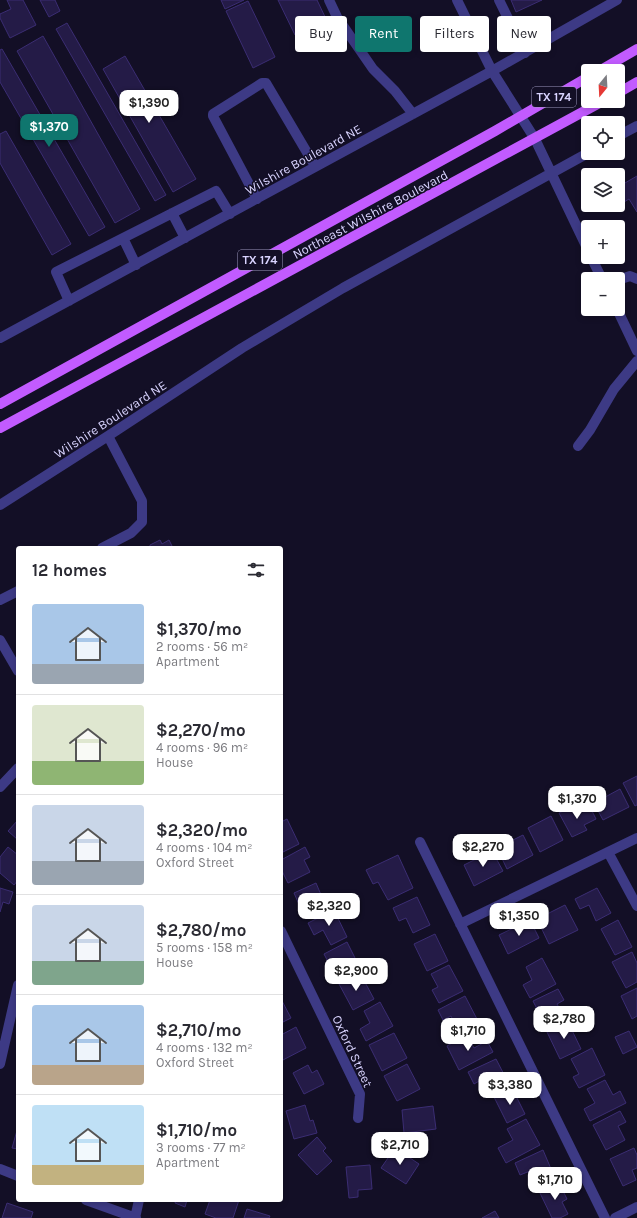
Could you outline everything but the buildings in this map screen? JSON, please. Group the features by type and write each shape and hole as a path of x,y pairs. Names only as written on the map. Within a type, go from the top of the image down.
{"main road":[{"path":"611,64 637,49"},
{"name":"Northeast Wilshire Boulevard","path":"0,404 521,116 581,81"},
{"path":"625,89 637,82"},
{"name":"Northeast Wilshire Boulevard","path":"0,428 590,108"}],"street":[{"path":"329,0 337,17 373,69 395,91 413,114"},
{"path":"457,0 492,71 535,139 581,235"},
{"path":"499,0 507,16"},
{"name":"Wilshire Boulevard NE","path":"551,37 618,0"},
{"name":"Wilshire Boulevard NE","path":"0,338 525,52"},
{"path":"257,199 213,114 262,83 266,83 315,166"},
{"path":"625,132 637,126"},
{"name":"Wilshire Boulevard NE","path":"0,505 242,348 343,288 581,156"},
{"path":"69,301 56,272 216,191 230,214"},
{"path":"172,213 185,238"},
{"path":"123,238 136,265"},
{"path":"625,278 630,276 637,279"},
{"path":"620,316 637,351"},
{"path":"578,446 590,430 614,389 637,361"},
{"path":"106,546 131,533 142,522 142,501 108,436"},
{"path":"0,600 16,592"},
{"path":"0,640 16,668"},
{"path":"0,787 16,770"},
{"path":"460,924 637,838"},
{"path":"420,842 605,1218"},
{"path":"608,852 637,906"},
{"name":"Oxford Street","path":"283,935 360,1094 358,1118"},
{"path":"0,1064 16,994"},
{"path":"0,1169 16,1175"},
{"path":"92,1202 136,1218 139,1202"},
{"path":"615,1218 637,1207"}]}
